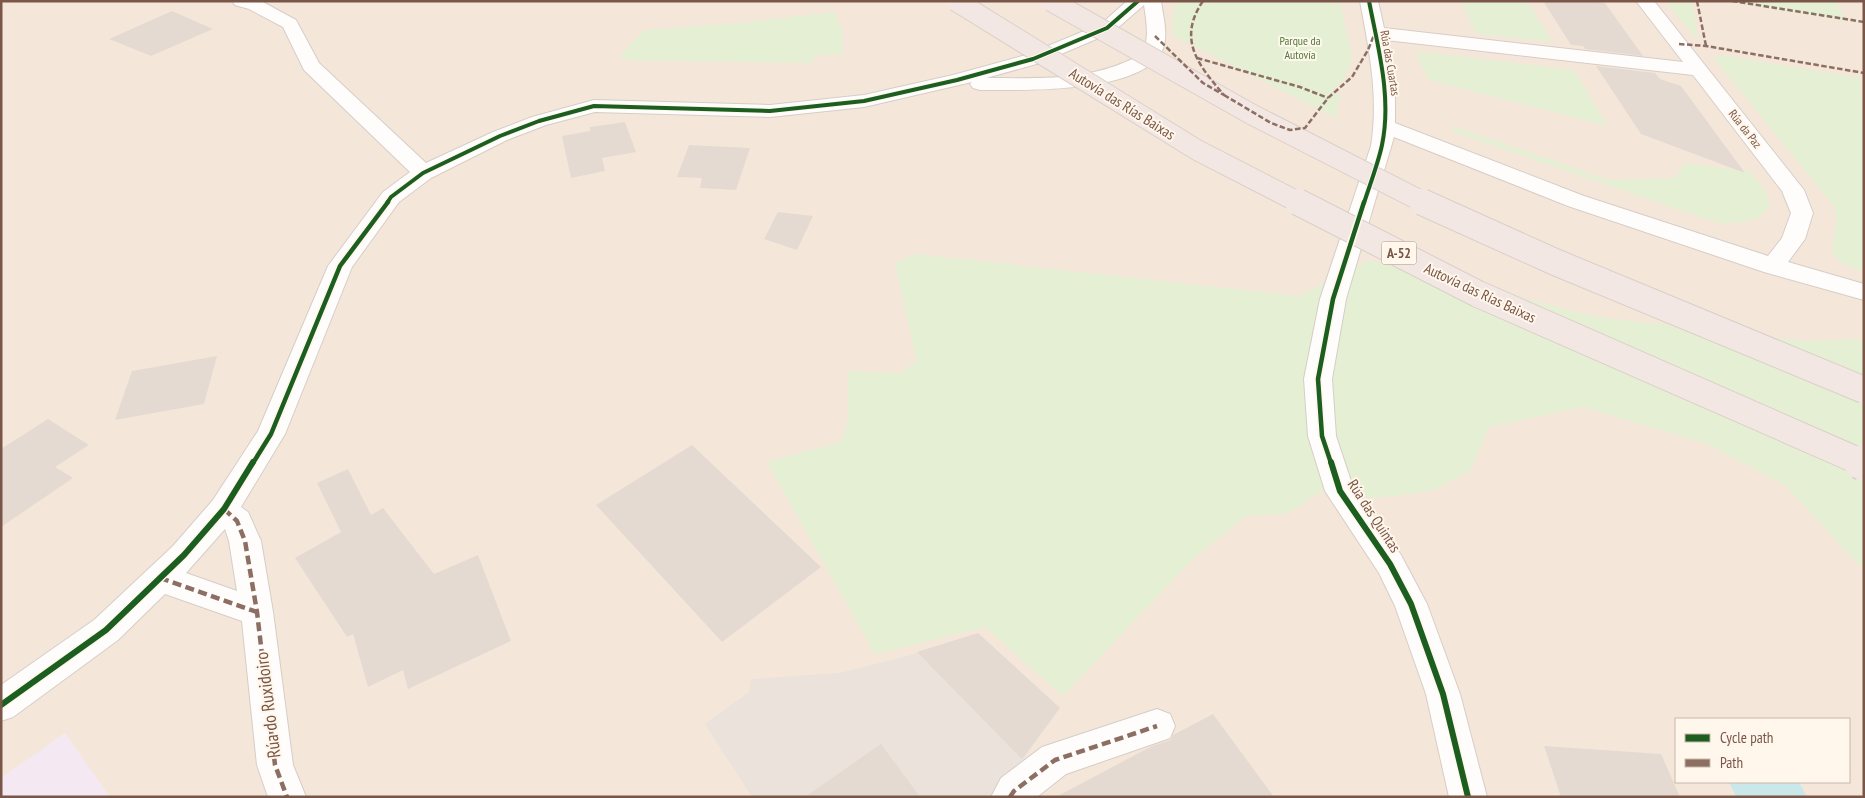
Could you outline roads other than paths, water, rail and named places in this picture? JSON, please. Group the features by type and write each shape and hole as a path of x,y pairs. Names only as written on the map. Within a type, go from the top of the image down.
{"highway":[{"name":"Autovía das Rías Baixas","path":"956,1 1197,150 1478,294 1864,464"},
{"path":"1051,1 1241,110 1374,179 1518,246 1864,390"}],"street":[{"path":"1,705 106,630 184,555 224,509 271,434 340,266 391,197 424,174 500,136 539,121 594,106 770,111 864,101 935,84 1033,59 1106,28 1138,1"},
{"path":"935,84 1073,83 1107,77 1143,62 1153,50 1155,36 1152,1"},
{"name":"Rúa das Cuartas","path":"1369,1 1386,100 1386,127"},
{"name":"Rúa da Paz","path":"1645,1 1793,190 1802,213 1793,239 1773,266"},
{"path":"253,2 290,24 311,66 424,174"},
{"path":"1375,33 1699,70"},
{"path":"1386,127 1576,201 1773,266 1864,292"},
{"name":"Rúa das Quintas","path":"1386,127 1333,299 1318,379 1322,436 1340,491 1390,564 1410,604 1443,694 1468,797"},
{"name":"Rúa do Ruxidoiro","path":"224,509 237,521 245,541 257,612 274,764 287,797"},
{"path":"160,578 257,612"},
{"path":"1010,797 1014,791 1055,760 1157,726"}],"water":[{"path":"1729,783 1800,783 1807,797 1736,797"}],"park label":[{"name":"Parque da Autovía","path":"1300,48"}]}
